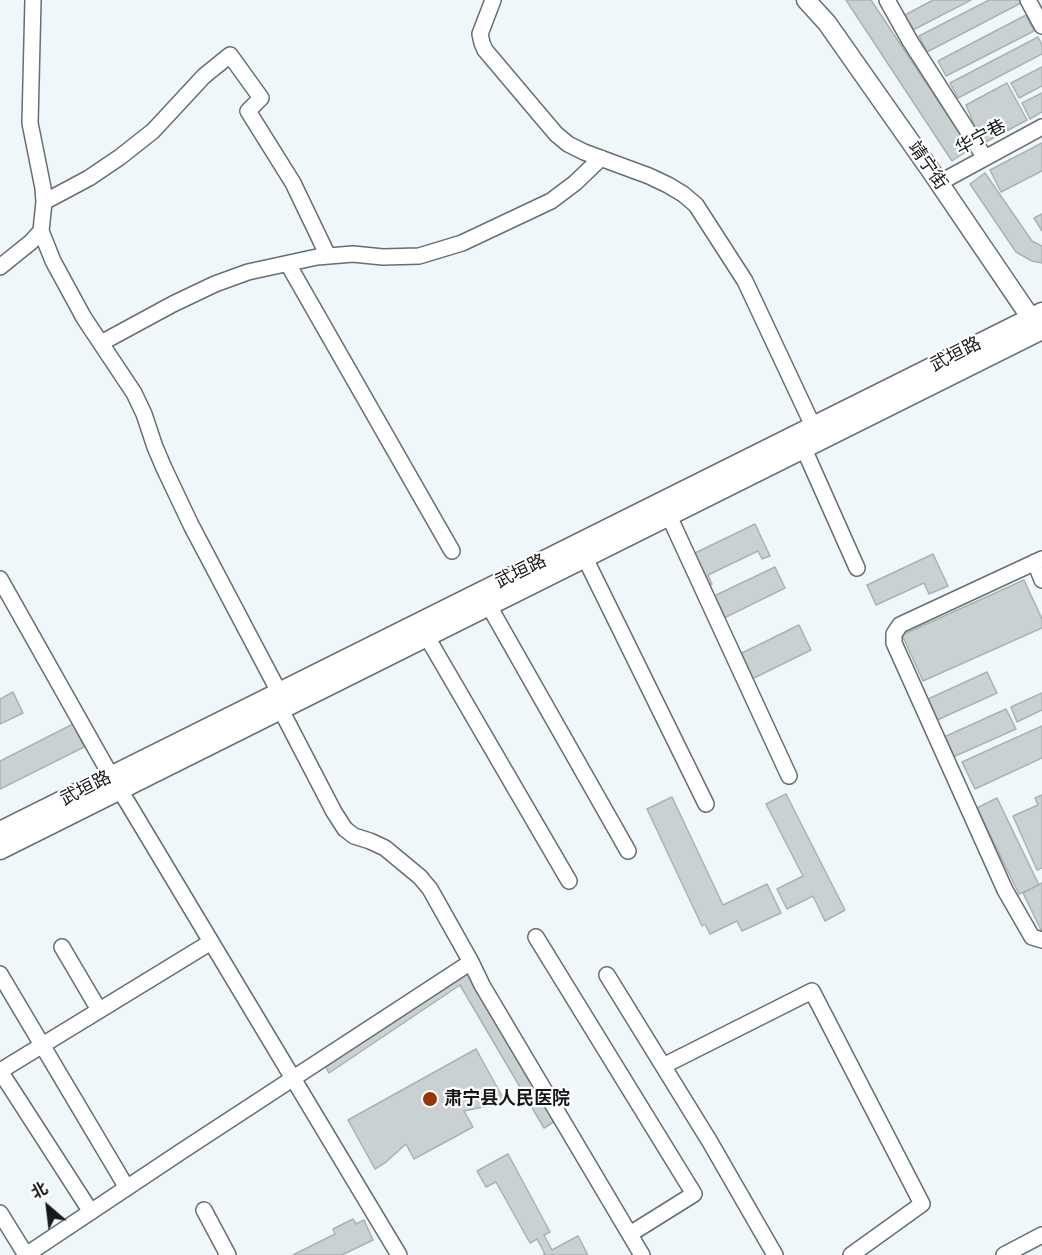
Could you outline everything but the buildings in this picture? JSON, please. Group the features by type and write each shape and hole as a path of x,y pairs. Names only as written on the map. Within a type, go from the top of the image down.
{"main road":[{"name":"靖宁街","path":"806,0 827,22 1039,325"},
{"name":"武垣路","path":"0,850 116,783 813,426 1039,325"},
{"name":"武垣路","path":"280,701 427,637 804,449 1039,325"},
{"name":"武垣路","path":"0,831 116,783"}],"street":[{"path":"33,0 30,123 43,188 41,231 53,261 84,318 134,393 164,468 191,525 334,812 345,829 354,836 385,848 420,877 430,889 482,985 642,1255"},
{"path":"493,0 480,34 485,50 556,134 568,144 584,152 668,185 696,205 745,281 813,426"},
{"path":"887,0 910,41 985,158"},
{"path":"1028,0 1042,26"},
{"path":"44,202 88,178 153,131 204,76 230,55 261,98 249,111 293,183 328,256"},
{"name":"华宁巷","path":"939,183 1042,127"},
{"path":"101,343 173,304 215,284 248,272 317,257 353,254 383,257 419,256 462,243 550,201 575,183 601,158"},
{"path":"0,267 32,242 41,231"},
{"path":"288,264 452,551"},
{"path":"804,449 857,568"},
{"path":"669,516 789,776"},
{"path":"585,558 706,804"},
{"path":"1042,580 1039,560 900,625 894,634 894,643 1005,890 1032,937 1042,940"},
{"path":"0,579 116,783 399,1255"},
{"path":"489,606 628,851"},
{"path":"427,637 570,881"},
{"path":"536,937 694,1194 630,1234"},
{"path":"91,1212 0,1071 212,942"},
{"path":"62,946 99,1010"},
{"path":"0,1213 26,1255 471,962"},
{"path":"0,974 126,1188"},
{"path":"607,975 710,1142 775,1255"},
{"path":"663,1066 812,991 922,1204 851,1255"},
{"path":"204,1210 228,1255"},
{"path":"1004,1255 1042,1235"}],"place":[{"name":"肃宁县人民医院","path":"430,1099"}]}
